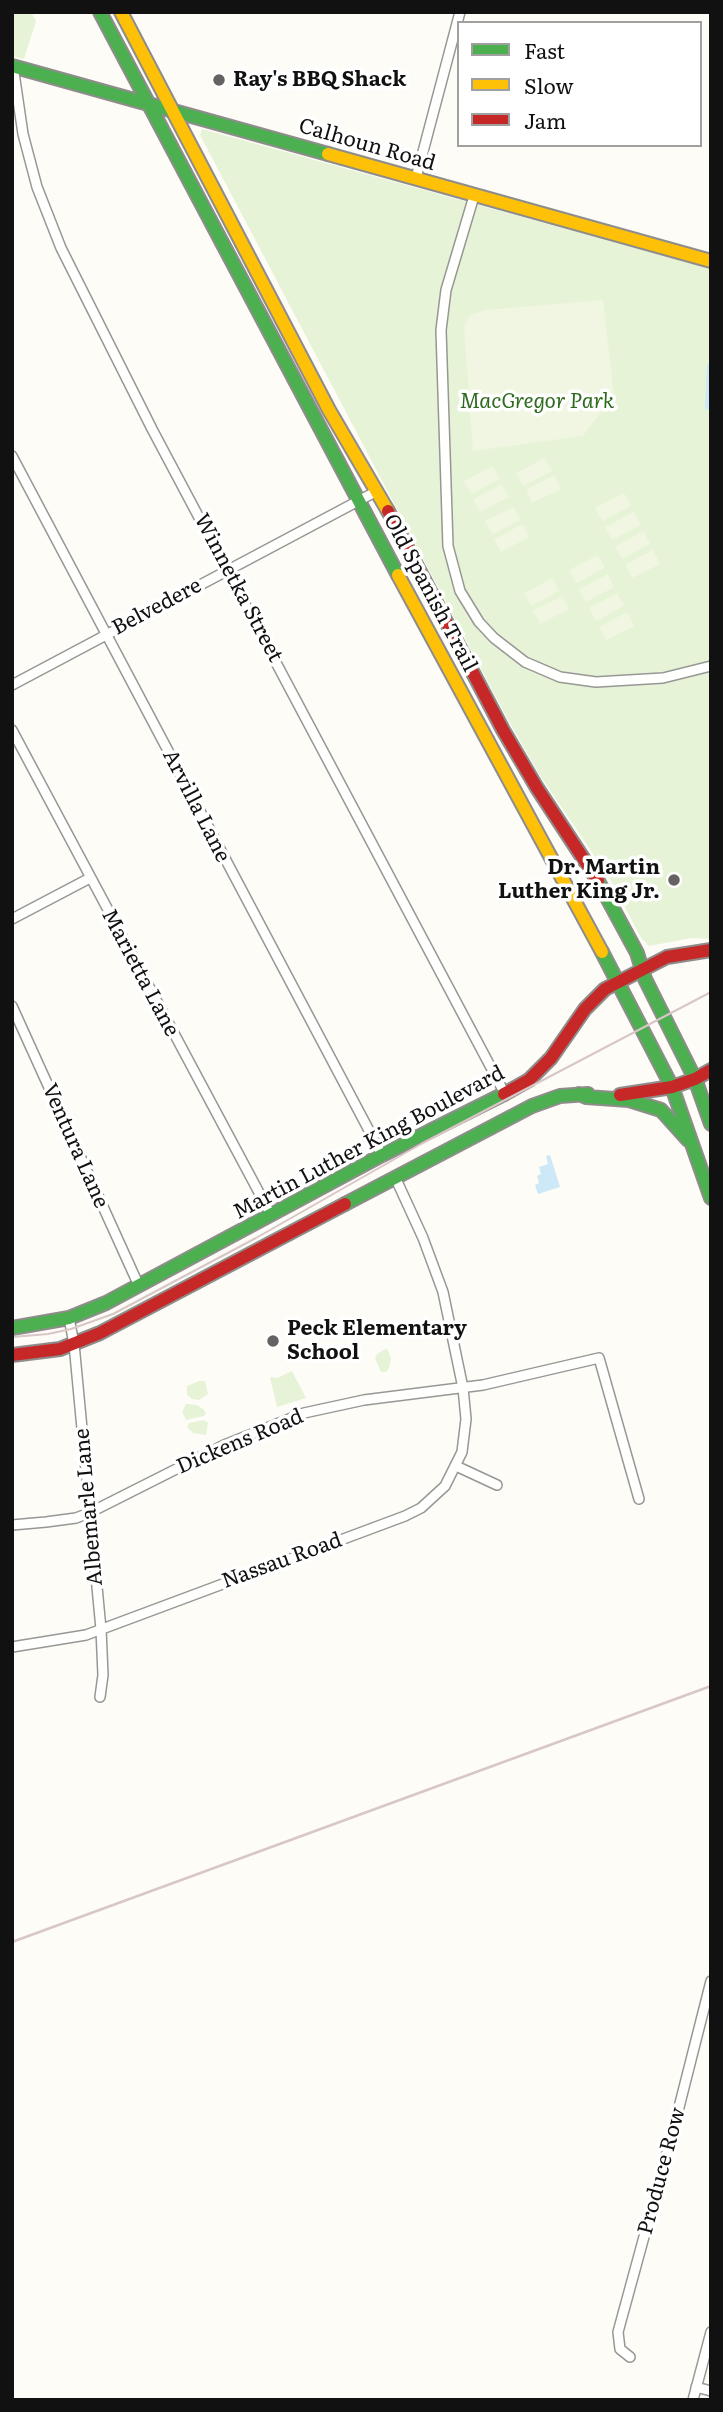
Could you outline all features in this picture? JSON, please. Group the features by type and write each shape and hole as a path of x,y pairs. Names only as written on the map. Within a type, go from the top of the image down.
{"main road":[{"name":"Old Spanish Trail","path":"100,12 454,680 618,981 672,1087 711,1198"},
{"name":"Old Spanish Trail","path":"121,12 329,410 377,491 503,730 537,788 603,888 637,953 641,968 695,1079 711,1124"},
{"name":"Calhoun Road","path":"13,66 711,261"},
{"name":"Martin Luther King Boulevard","path":"12,1328 69,1318 106,1303 382,1155 505,1094 529,1080 541,1069 585,1009 605,989 641,968 667,957 711,950"},
{"name":"Martin Luther King Boulevard","path":"12,1355 60,1349 125,1322 395,1177 549,1099 579,1094 627,1095 672,1087 711,1070"},
{"path":"579,1094 586,1097 629,1100 661,1110 694,1146"}],"street":[{"path":"415,178 457,23"},
{"name":"Winnetka Street","path":"13,66 23,134 30,161 37,187 61,248 152,429 505,1094"},
{"path":"474,196 446,290 441,341 448,547 464,599 479,622 512,653 525,662 560,677 616,682 680,676 711,666"},
{"name":"Arvilla Lane","path":"12,456 382,1155"},
{"name":"Belvedere","path":"12,685 377,491"},
{"name":"Marietta Lane","path":"12,730 271,1215"},
{"path":"12,919 90,878"},
{"name":"Ventura Lane","path":"12,1006 139,1286"},
{"path":"395,1177 423,1238 443,1292 463,1388"},
{"name":"Albemarle Lane","path":"69,1318 74,1344 101,1629 103,1675 100,1697"},
{"name":"Dickens Road","path":"12,1525 56,1521 89,1513 224,1445 304,1413 364,1400 483,1385 599,1358 639,1499"},
{"name":"Nassau Road","path":"12,1647 61,1641 101,1629 405,1516 432,1499 445,1486 456,1466 464,1440 466,1419 463,1388"},
{"path":"456,1466 497,1485"},
{"name":"Produce Row","path":"630,2357 620,2349 618,2332 672,2136 711,1980"},
{"path":"692,2400 711,2332"},
{"path":"696,2387 711,2391"}],"green space":[{"path":"12,12 31,12 36,21 24,59 12,56"},
{"name":"MacGregor Park","path":"202,129 711,269 711,939 692,938 649,946 641,938 610,879 539,774 508,720 200,135"},
{"path":"603,300 614,395 583,436 473,451 464,327 470,315 486,310"},
{"path":"545,458 552,471 523,486 516,473"},
{"path":"493,466 500,479 471,494 464,481"},
{"path":"554,475 561,489 532,503 526,490"},
{"path":"502,484 509,497 480,512 473,499"},
{"path":"624,493 631,506 602,521 595,508"},
{"path":"514,507 520,520 492,534 485,521"},
{"path":"634,512 641,525 612,540 605,527"},
{"path":"523,524 529,537 501,552 494,539"},
{"path":"644,531 650,544 622,559 615,546"},
{"path":"653,550 660,564 632,578 625,565"},
{"path":"598,555 605,568 576,583 569,570"},
{"path":"608,574 614,587 586,602 579,589"},
{"path":"553,578 559,591 531,606 524,593"},
{"path":"617,593 624,606 596,621 589,608"},
{"path":"562,596 569,609 540,624 533,611"},
{"path":"627,612 634,626 606,640 599,627"},
{"path":"385,1349 391,1358 389,1368 386,1372 381,1372 375,1358"},
{"path":"292,1371 306,1398 277,1407 270,1377 277,1378"},
{"path":"205,1381 208,1394 199,1400 192,1399 187,1395 187,1386"},
{"path":"186,1404 197,1405 206,1413 204,1416 186,1420 182,1412"},
{"path":"204,1420 208,1423 206,1435 193,1433 187,1427 189,1423"}],"water":[{"path":"711,362 711,410 705,409 707,365"},
{"path":"550,1155 560,1187 538,1194 535,1185 539,1183 537,1176 541,1174 539,1167 548,1164 546,1156"}],"tram line":[{"path":"12,1337 71,1329 113,1314 256,1238 421,1144 711,992"}],"railway":[{"path":"12,1942 711,1686"}],"traffic: fast":[{"path":"100,12 398,575"},
{"path":"12,66 328,154"},
{"path":"598,881 637,953 645,979 695,1079 711,1124"},
{"path":"602,952 672,1087 711,1198"},
{"path":"12,1328 69,1318 106,1303 382,1155 504,1094"},
{"path":"579,1094 586,1097 629,1100 661,1110 688,1140"},
{"path":"345,1204 532,1106 560,1096 588,1094"}],"traffic: slow":[{"path":"121,12 329,410 388,511"},
{"path":"328,154 711,261"},
{"path":"398,575 602,952"}],"traffic: jam":[{"path":"388,511 503,730 537,788 598,881"},
{"path":"504,1094 529,1080 551,1058 585,1009 605,989 667,957 711,950"},
{"path":"620,1095 672,1087 711,1070"},
{"path":"12,1355 60,1349 100,1333 345,1204"}],"place":[{"name":"Ray's BBQ Shack","path":"219,80"},
{"name":"Dr. Martin Luther King Jr.","path":"674,880"},
{"name":"Peck Elementary School","path":"273,1341"}]}
